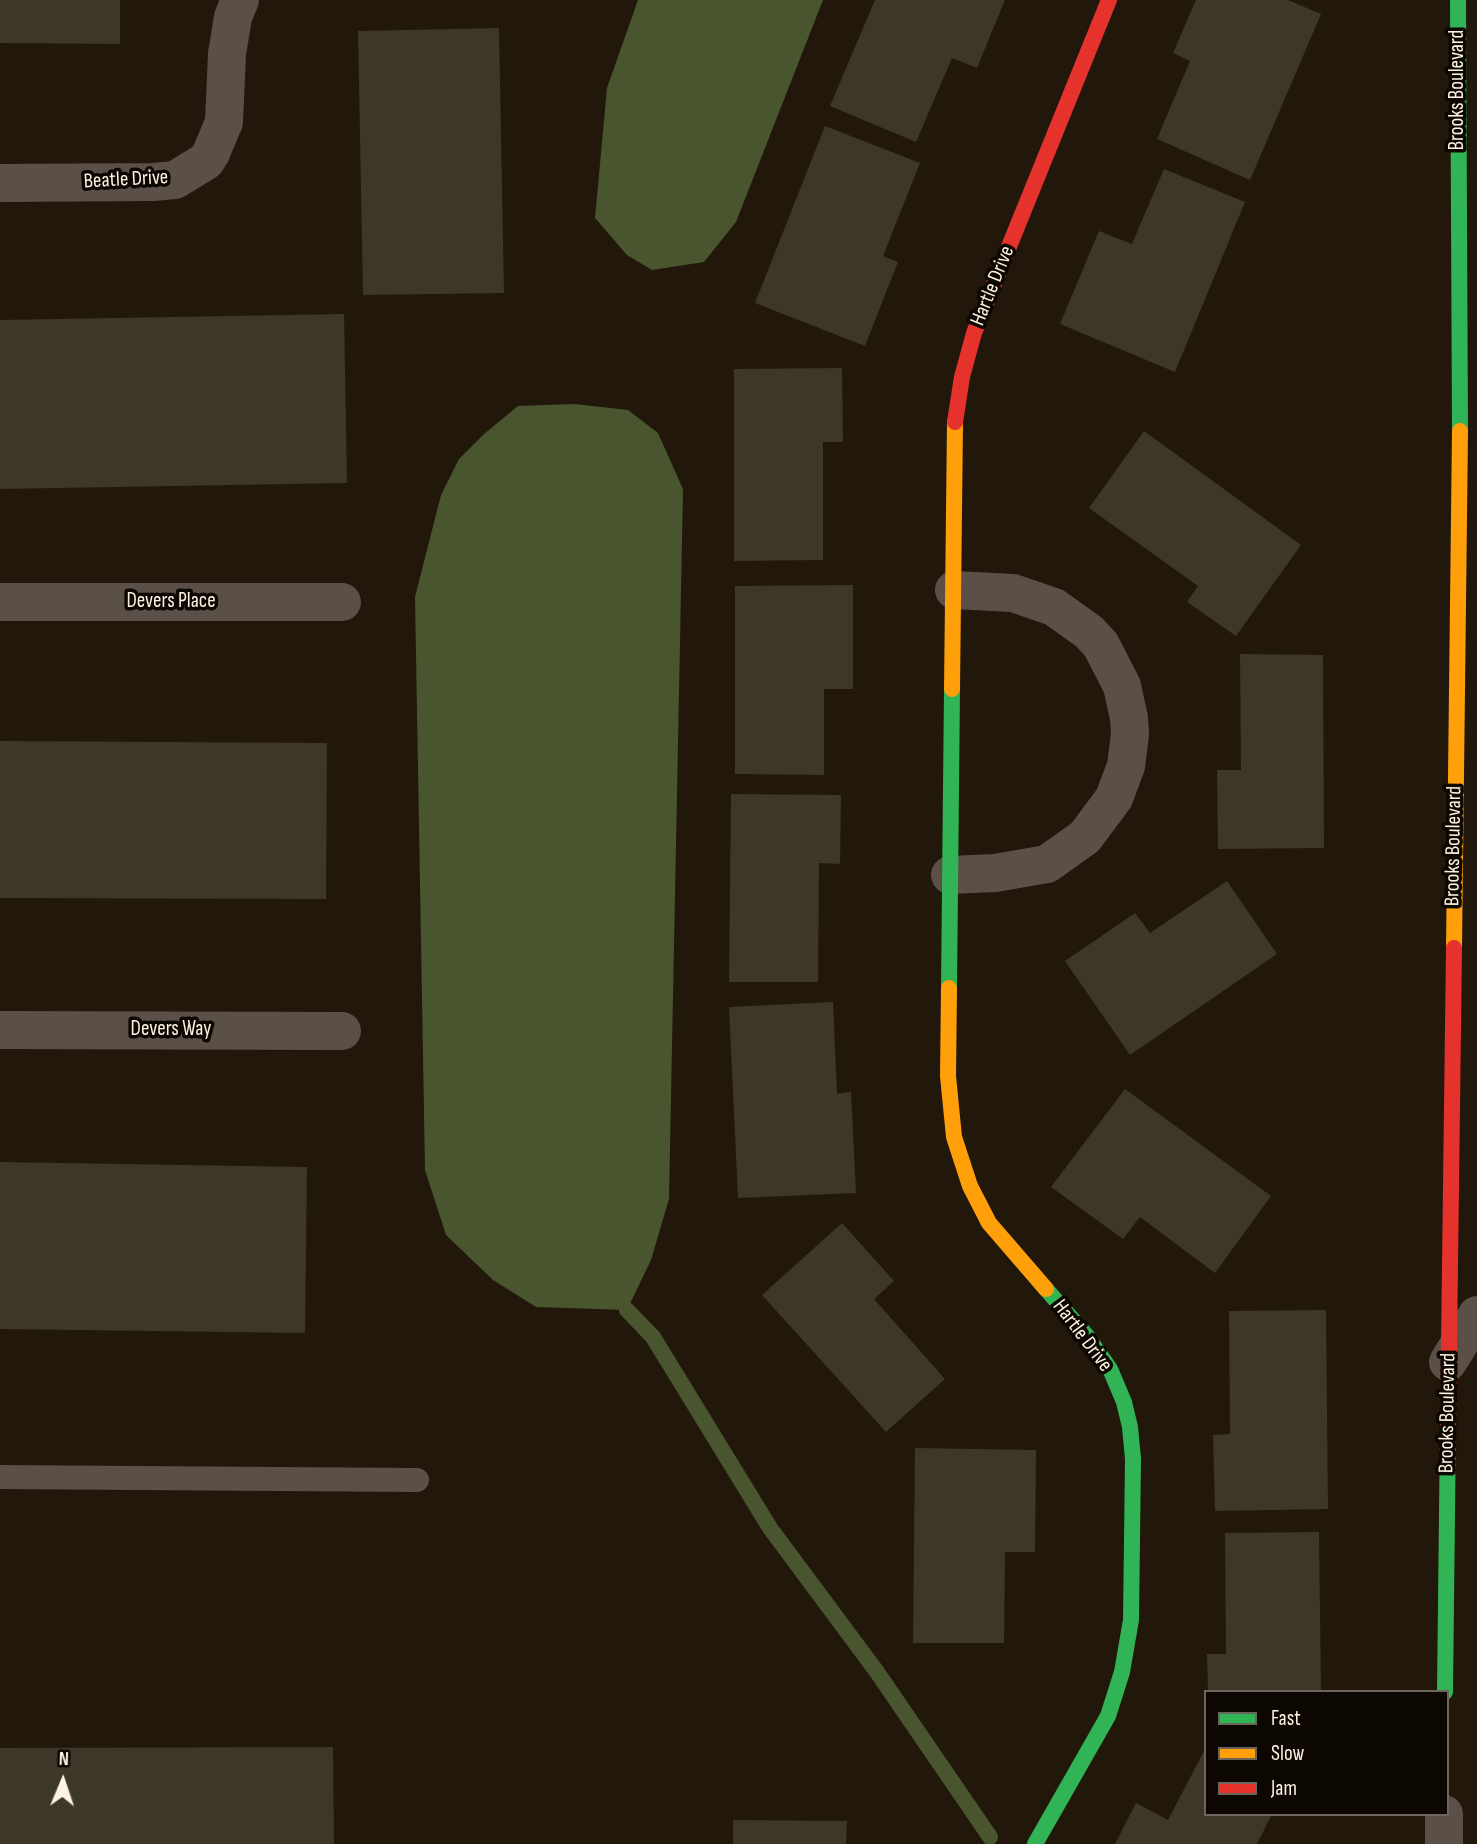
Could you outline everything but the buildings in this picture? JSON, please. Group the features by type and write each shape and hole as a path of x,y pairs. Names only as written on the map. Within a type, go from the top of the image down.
{"street":[{"name":"Beatle Drive","path":"0,183 153,183 175,180 206,161 224,122 227,54 233,17 240,0"},
{"name":"Hartle Drive","path":"1035,1844 1108,1716 1126,1656 1131,1620 1131,1439 1124,1402 1110,1369 1087,1336 989,1223 970,1186 952,1125 948,1089 955,433 962,377 978,321 1109,0"},
{"name":"Brooks Boulevard","path":"1445,1690 1460,459 1458,0"},
{"path":"950,875 995,873 1047,864 1085,837 1114,798 1126,766 1130,734 1122,686 1109,658 1089,632 1054,607 1013,593 954,590"},
{"name":"Devers Place","path":"0,602 342,602"},
{"path":"1454,824 1477,858"},
{"name":"Devers Way","path":"0,1030 342,1031"},
{"path":"1448,1362 1477,1315"},
{"path":"1444,1816 1444,1844"}],"lane":[{"path":"0,1477 417,1480"}],"shaded area":[{"path":"638,0 823,0 736,222 704,262 652,270 627,255 595,218 607,88"},
{"path":"574,404 628,410 658,433 683,489 669,1199 651,1260 627,1310 536,1307 493,1280 446,1235 425,1170 415,597 441,495 459,459 518,406"}],"waterway":[{"path":"627,1310 653,1337 770,1528 877,1672 990,1837"}],"traffic: fast":[{"path":"1458,0 1460,431"},
{"path":"949,988 952,689"},
{"path":"1035,1844 1108,1716 1122,1672 1131,1620 1133,1459 1124,1402 1110,1369 1087,1336 1046,1289"},
{"path":"1445,1690 1448,1424"}],"traffic: slow":[{"path":"952,689 955,422"},
{"path":"1454,948 1460,431"},
{"path":"949,988 948,1076 954,1137 970,1186 989,1223 1046,1289"}],"traffic: jam":[{"path":"955,422 962,377 974,333 1109,0"},
{"path":"1448,1424 1454,948"}]}
